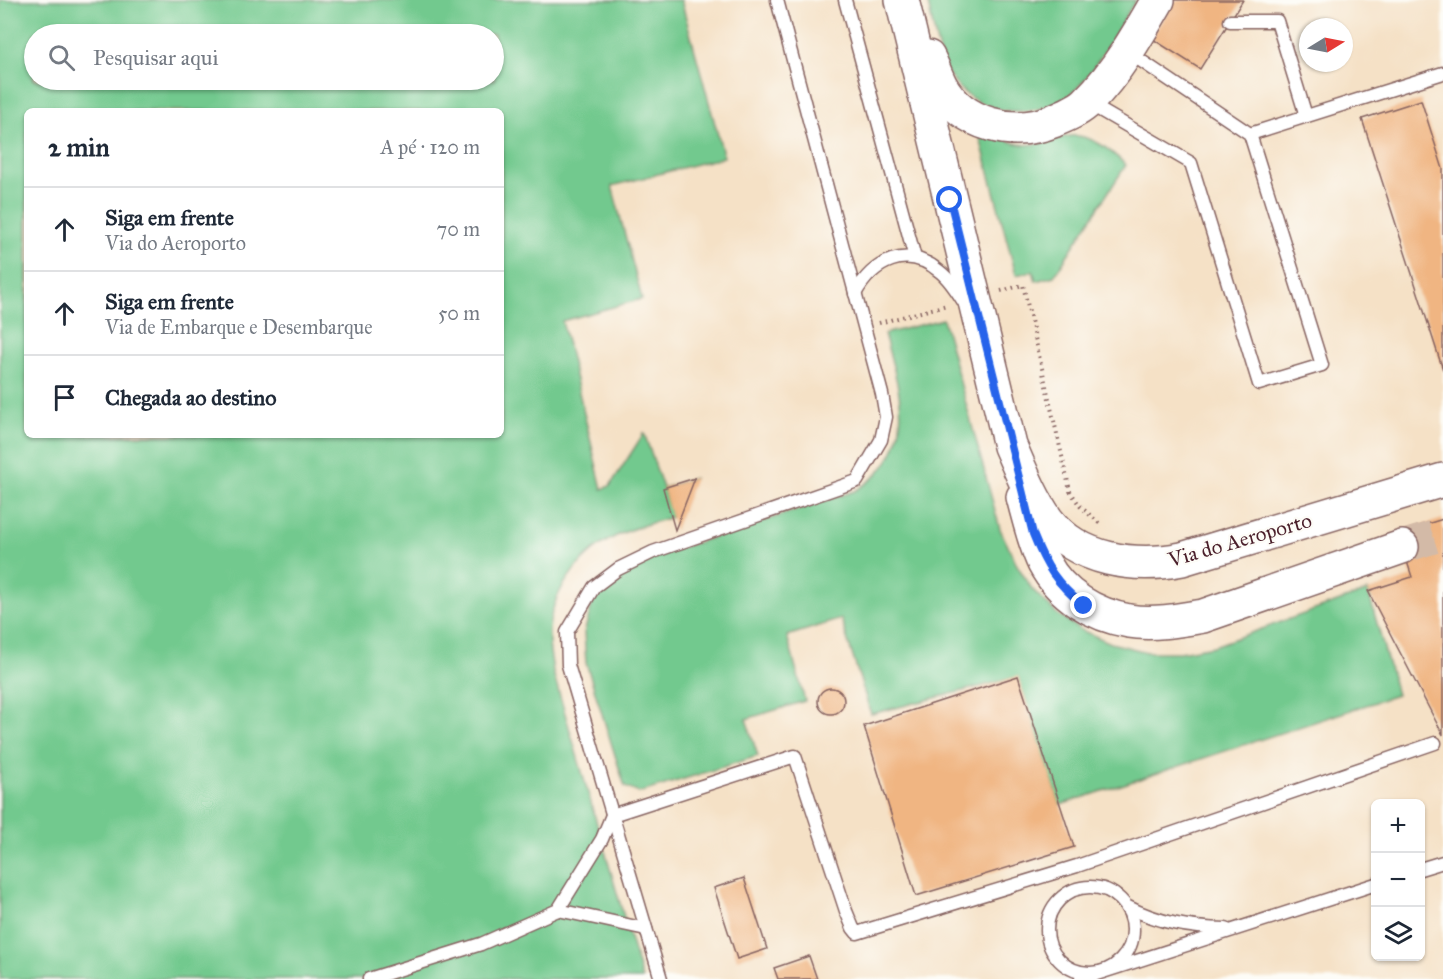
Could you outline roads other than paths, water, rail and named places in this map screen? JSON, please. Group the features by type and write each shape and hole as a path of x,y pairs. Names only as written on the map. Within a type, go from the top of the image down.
{"street":[{"path":"903,0 942,87 974,118 994,127 1016,129 1038,127 1061,118 1087,103 1128,52 1158,0"},
{"name":"Via do Aeroporto","path":"903,0 1010,446 1029,489 1048,521 1070,542 1091,553 1116,560 1159,563 1182,559 1443,480"},
{"path":"1010,446 1033,534 1045,564 1066,591 1084,606 1130,622 1180,620 1203,616 1402,547"}],"lane":[{"path":"661,979 567,665 567,632 594,587 618,569 653,552 857,482 881,440 885,417 882,394 777,0"},
{"path":"845,0 915,258"},
{"path":"1230,21 1276,21 1306,116"},
{"path":"1087,103 1191,163 1259,384 1322,365 1250,134 1128,52"},
{"path":"1250,134 1443,73"},
{"path":"855,294 863,279 876,267 892,259 915,258 941,272 982,331"},
{"path":"369,979 481,944 558,910 602,839 612,815 795,756 846,911 857,933 1077,866 1435,743"},
{"path":"1425,867 1443,862"},
{"path":"1081,979 1371,886"},
{"path":"1126,906 1133,928 1129,950 1120,962 1107,971 1091,974 1075,972 1061,963 1051,950 1046,934 1048,918 1055,903 1068,892 1083,887 1100,888 1114,894 1126,906 1149,918 1207,928 1237,929"},
{"path":"558,910 646,929"}],"tunnel":[{"path":"1402,547 1443,534"}]}
